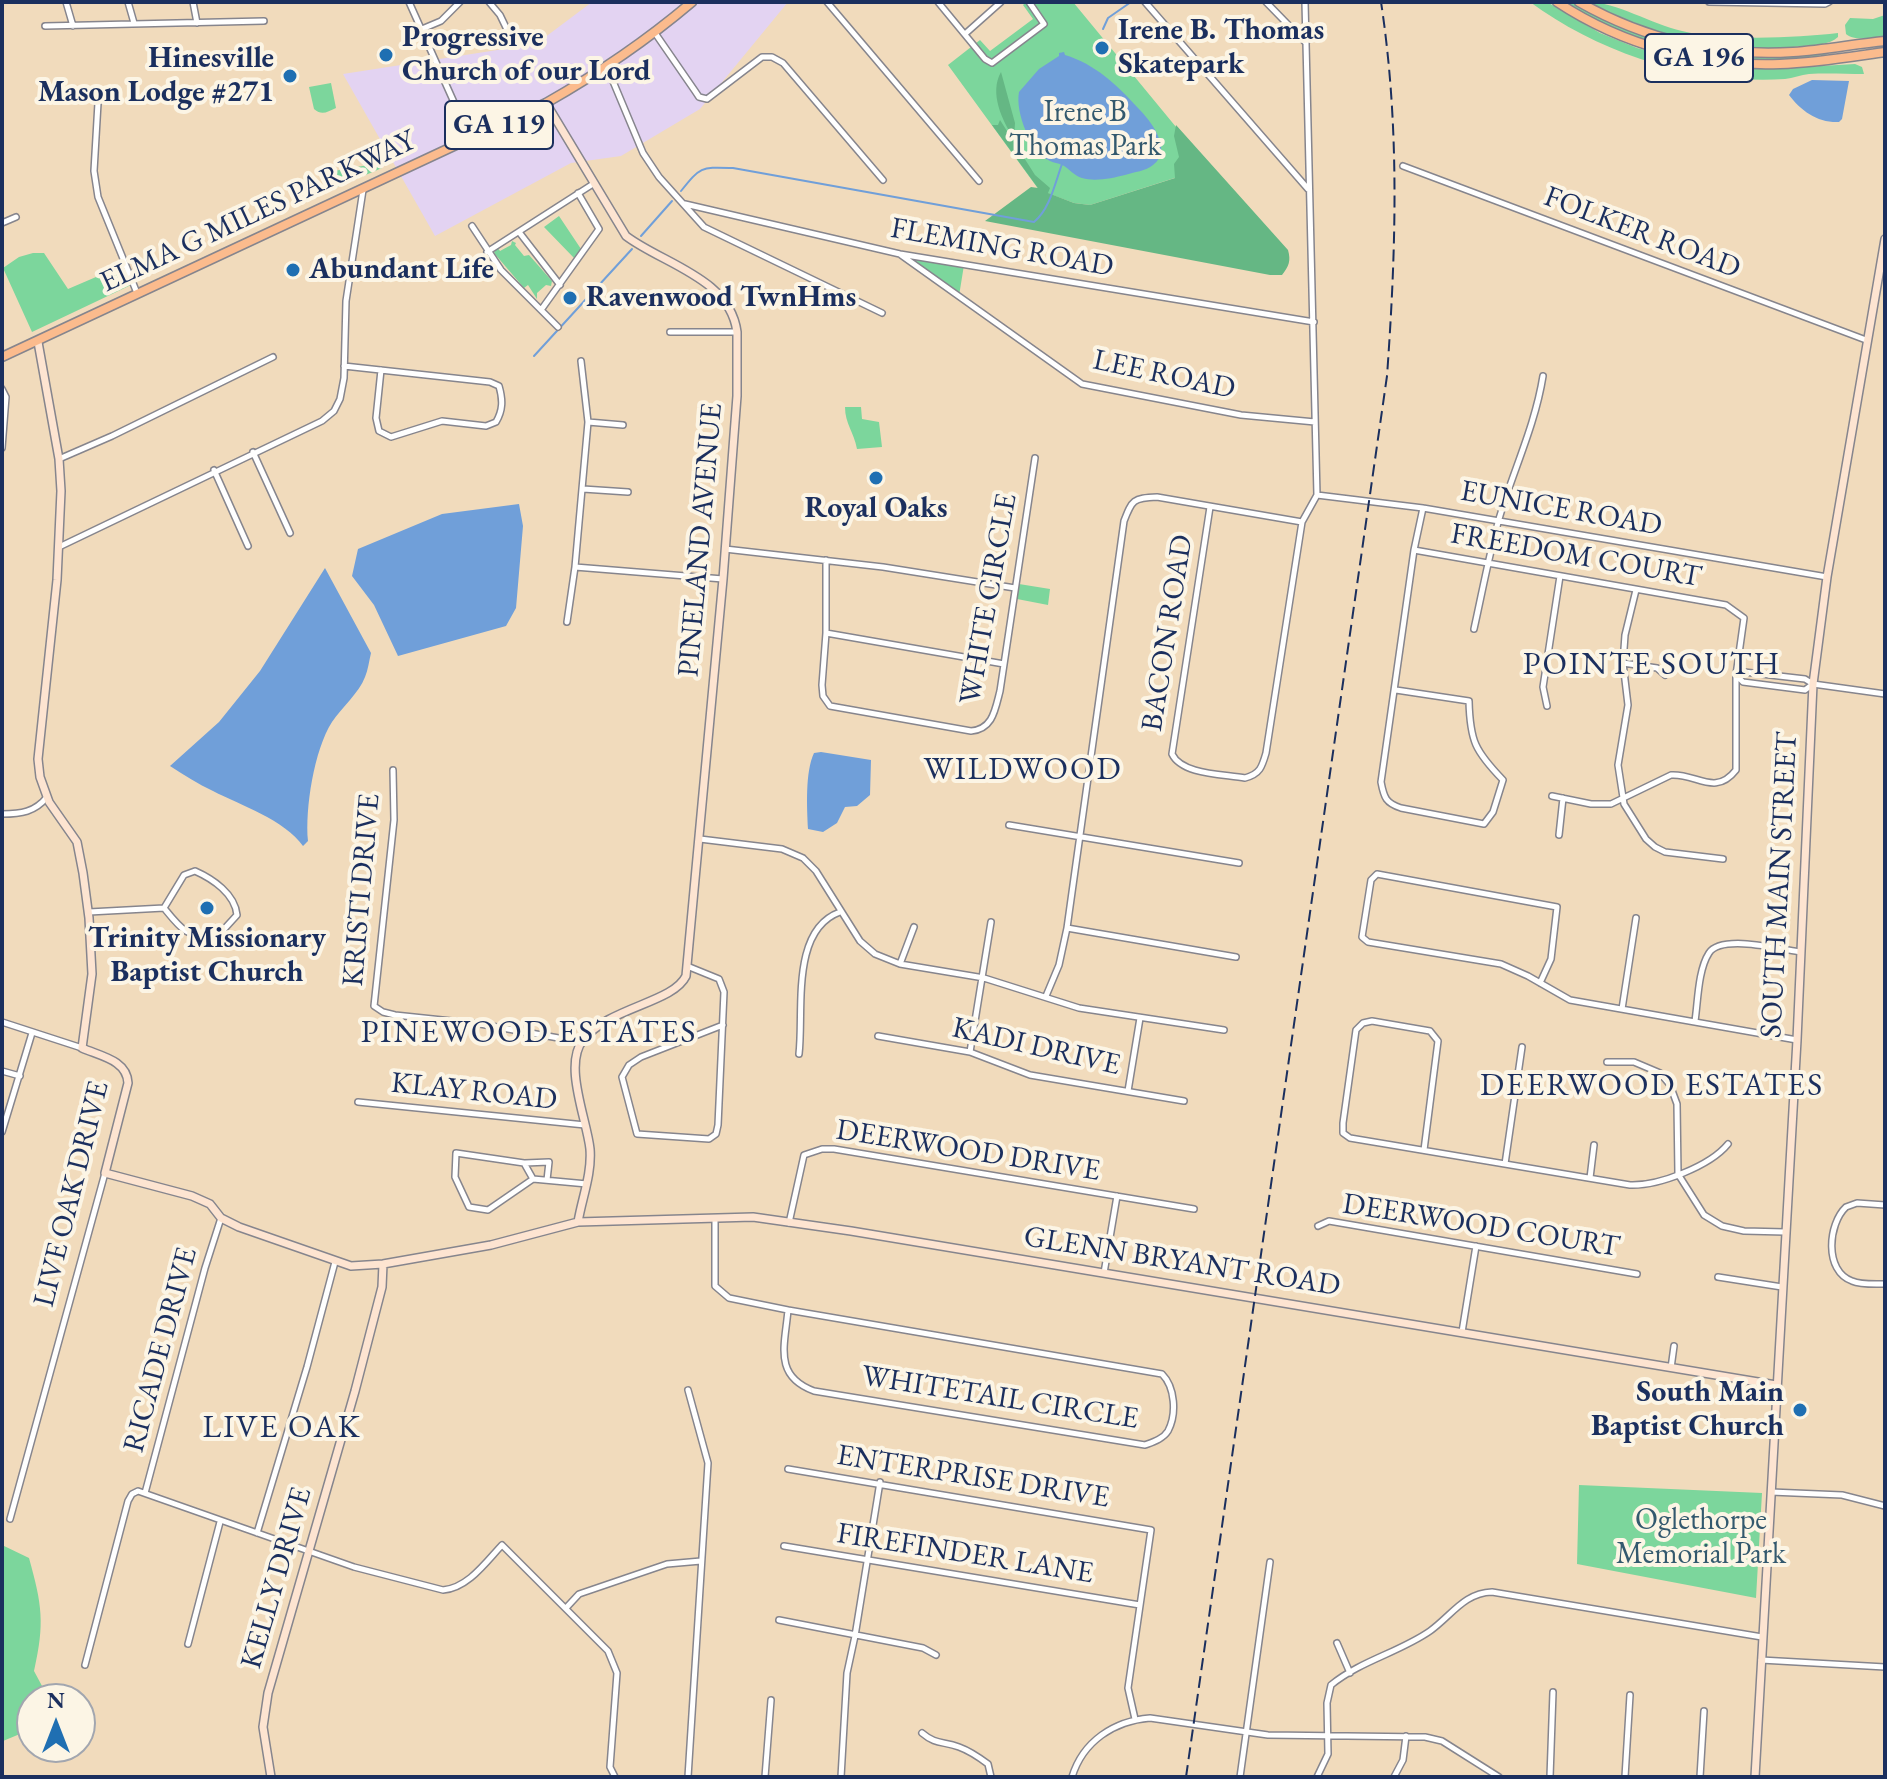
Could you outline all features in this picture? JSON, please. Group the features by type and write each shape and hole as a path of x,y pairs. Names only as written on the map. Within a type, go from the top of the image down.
{"main road":[{"name":"ELMA G MILES PARKWAY","path":"2,357 546,103 607,67 692,2"},
{"name":"GA 196","path":"1557,2 1625,37 1697,58 1778,64 1885,52"},
{"name":"GA 196","path":"1579,2 1647,33 1716,49 1777,53 1885,41"}],"street":[{"path":"66,2 73,26"},
{"path":"128,2 134,23"},
{"path":"193,2 197,23"},
{"path":"409,2 470,138"},
{"path":"422,29 441,21 460,2"},
{"path":"489,2 500,15 512,40"},
{"path":"827,2 979,181"},
{"path":"938,2 987,62 996,62 1044,24 1029,2"},
{"path":"965,34 1001,2"},
{"path":"1145,2 1309,190"},
{"path":"1266,2 1306,43"},
{"path":"1046,996 1059,965 1067,928 1124,521 1130,504 1138,498 1157,497 1302,522 1317,495 1305,2"},
{"path":"1709,2 1829,2"},
{"path":"45,26 264,21"},
{"path":"655,33 699,97 707,99 762,57 772,57 783,63 883,180"},
{"path":"607,67 643,153 659,177 704,227 882,313"},
{"path":"98,103 94,171 98,197 137,293"},
{"name":"PINELAND AVENUE","path":"546,103 626,236 643,249 706,283 729,309 737,332 737,396 723,579 687,966"},
{"name":"FOLKER ROAD","path":"1403,166 1866,340"},
{"path":"487,252 593,184"},
{"path":"59,547 214,470 322,421 334,411 340,399 346,301 363,190"},
{"path":"541,310 599,229 578,193"},
{"name":"FLEMING ROAD","path":"685,204 900,254 1314,322"},
{"path":"2,222 16,217"},
{"path":"472,226 501,270 558,327"},
{"path":"519,232 560,285"},
{"name":"SOUTH MAIN STREET","path":"1755,1777 1797,1040 1813,684 1827,577 1885,239"},
{"name":"LEE ROAD","path":"900,254 1082,384 1241,415 1315,422"},
{"path":"670,332 737,332"},
{"name":"LIVE OAK DRIVE","path":"10,1519 128,1083 128,1073 120,1064 82,1048 92,974 89,912 77,842 47,797 40,777 38,759 59,547 59,459 38,342"},
{"path":"59,459 273,357"},
{"path":"567,622 588,422 581,361"},
{"path":"344,366 381,370 490,382 499,386 501,413 496,422 486,426 442,421 391,437 379,431 376,418 381,370"},
{"path":"1474,629 1498,520 1537,411 1543,376"},
{"path":"2,389 6,397 2,448"},
{"path":"588,422 623,425"},
{"path":"253,452 290,533"},
{"name":"WHITE CIRCLE","path":"826,560 823,696 830,706 971,731 981,730 988,726 993,714 1004,664 1035,458"},
{"path":"214,470 248,546"},
{"path":"583,489 628,492"},
{"name":"EUNICE ROAD","path":"1317,495 1498,520 1827,577"},
{"name":"BACON ROAD","path":"1210,506 1172,754 1175,762 1185,767 1215,773 1245,778 1261,770 1302,522"},
{"path":"1396,690 1469,701 1473,743 1503,780 1493,812 1484,824 1401,808 1384,798 1381,782 1414,550 1423,508"},
{"path":"725,549 826,560 1015,588"},
{"name":"FREEDOM COURT","path":"1414,550 1729,607 1744,618 1736,675"},
{"path":"575,567 723,579"},
{"path":"1547,706 1543,687 1560,576"},
{"path":"1636,590 1625,635 1623,663 1628,705 1618,765 1622,797 1639,830 1655,847 1665,852 1723,859"},
{"path":"826,633 1004,664"},
{"path":"1623,663 1657,668 1665,675"},
{"path":"1736,675 1744,672 1805,679 1813,684 1885,694"},
{"path":"1736,675 1743,682 1805,690 1813,684"},
{"path":"1552,796 1603,805 1671,775 1681,774 1707,784 1729,779 1736,770 1736,675"},
{"name":"KRISTI DRIVE","path":"393,770 394,820 373,1001 380,1011 395,1015 541,1033 581,1042"},
{"path":"2,814 29,812 39,807 47,797"},
{"path":"1559,835 1563,798"},
{"path":"1009,825 1239,863"},
{"path":"700,839 782,849 803,858 816,871 860,941 875,954 900,964 984,978 1079,1008 1224,1030"},
{"path":"195,871 226,891 236,905 237,915 216,938 199,938 183,931 164,908 184,875 195,871"},
{"path":"1540,983 1551,959 1557,907 1377,874 1371,880 1362,937 1368,942 1501,964 1570,1000 1797,1040"},
{"path":"89,912 164,908"},
{"path":"799,1054 808,948 815,929 831,915 840,912"},
{"path":"1622,1009 1636,918"},
{"path":"970,1052 991,922"},
{"path":"900,964 914,927"},
{"path":"1067,928 1236,957"},
{"path":"1695,1021 1709,951 1730,942 1800,952"},
{"path":"105,1173 192,1196 210,1204 221,1218 239,1227 351,1266 383,1264 505,1242 578,1222 590,1158 576,1080 575,1063 581,1042 616,1014 678,989 686,976 687,966 719,979 724,992 723,1025 716,1134 709,1139 637,1134 622,1077 629,1065 641,1057 723,1025"},
{"path":"1128,1091 1140,1018"},
{"path":"1424,1150 1438,1041 1430,1031 1372,1021 1363,1023 1356,1030 1343,1133 1350,1138 1590,1178 1646,1185 1719,1155 1728,1144"},
{"path":"2,1022 82,1048"},
{"path":"2,1132 32,1033"},
{"name":"KADI DRIVE","path":"878,1036 970,1052 1030,1075 1184,1101"},
{"path":"1505,1164 1522,1047"},
{"path":"1607,1062 1634,1062 1660,1073 1670,1085 1677,1104 1678,1174 1704,1215 1722,1226 1744,1231 1785,1232"},
{"path":"2,1071 20,1076"},
{"name":"KLAY ROAD","path":"358,1102 585,1125"},
{"path":"1590,1178 1594,1145"},
{"name":"DEERWOOD DRIVE","path":"789,1223 804,1155 822,1149 1194,1209"},
{"path":"547,1180 549,1162 524,1163 456,1153 455,1177 469,1207 488,1210 533,1179 587,1184"},
{"path":"524,1163 533,1179"},
{"path":"1104,1274 1117,1196"},
{"path":"1885,1205 1857,1203 1841,1212 1833,1228 1833,1262 1840,1273 1851,1281 1885,1284"},
{"name":"WHITETAIL CIRCLE","path":"715,1217 715,1286 729,1298 1162,1374 1170,1383 1174,1397 1168,1431 1159,1440 1145,1445 814,1391 789,1376 783,1358 788,1310"},
{"name":"GLENN BRYANT ROAD","path":"578,1222 753,1217 1776,1385"},
{"name":"RICADE DRIVE","path":"145,1493 197,1294 221,1218"},
{"name":"DEERWOOD COURT","path":"1318,1226 1329,1221 1637,1274"},
{"path":"1462,1332 1476,1246"},
{"path":"257,1533 335,1262"},
{"name":"KELLY DRIVE","path":"271,1777 264,1715 382,1287 383,1264"},
{"path":"1718,1277 1782,1287"},
{"path":"1671,1369 1674,1346"},
{"path":"688,1390 708,1463 688,1777"},
{"name":"ENTERPRISE DRIVE","path":"788,1469 880,1482 1151,1530 1140,1605"},
{"path":"841,1777 847,1673 880,1482"},
{"path":"85,1665 128,1501 138,1491 310,1552 443,1590 467,1579 502,1545 608,1651 614,1661 617,1673 610,1767 615,1777"},
{"path":"1770,1492 1842,1495 1885,1506"},
{"path":"188,1644 220,1522"},
{"name":"FIREFINDER LANE","path":"784,1546 1140,1605"},
{"path":"566,1608 579,1594 667,1564 702,1561"},
{"path":"1240,1777 1270,1562"},
{"path":"1317,1777 1328,1754 1328,1693 1331,1685 1429,1632 1467,1598 1478,1593 1492,1592 1762,1637"},
{"path":"1135,1719 1128,1688 1140,1605"},
{"path":"779,1620 923,1648 936,1655"},
{"path":"1337,1643 1350,1673"},
{"path":"1761,1660 1885,1667"},
{"path":"1550,1777 1553,1692"},
{"path":"1625,1777 1630,1695"},
{"path":"765,1777 771,1700"},
{"path":"1700,1777 1704,1711"},
{"path":"1072,1777 1078,1761 1101,1735 1117,1725 1150,1718 1247,1733 1406,1736 1442,1741 1499,1777"},
{"path":"922,1733 932,1742 958,1746 979,1757 988,1764 991,1777"},
{"path":"1394,1777 1403,1760 1406,1736"}],"shaded area":[{"path":"592,2 788,2 700,109 621,156 571,163 435,236 343,74 536,44"}],"green space":[{"name":"Irene B Thomas Park","path":"1026,2 1073,2 1209,167 1090,205 1074,203 1039,190 948,65 980,40 990,51 1033,19 1023,5"},
{"path":"1530,2 1547,2 1600,33 1637,48 1696,63 1769,69 1855,64 1862,67 1864,74 1809,74 1785,79 1751,80 1684,71 1618,51 1587,37"},
{"path":"1563,2 1571,2 1632,31 1695,49 1761,56 1828,54 1759,60 1691,53 1626,33"},
{"path":"1587,2 1610,6 1670,28 1699,34 1760,38 1838,33 1838,37 1822,44 1775,48 1719,45 1665,33"},
{"path":"1885,15 1885,36 1860,38 1846,34 1845,25 1850,18 1873,19"},
{"path":"1001,72 1015,123 1014,139 1001,115 997,97"},
{"path":"331,83 336,108 325,113 314,109 309,87"},
{"path":"1000,120 1035,175 1050,188 1048,193 1074,203 1090,205 1175,178 1174,164 1179,157 1174,136 1176,125 1288,250 1288,266 1282,275 1270,275 985,221 1031,187 1038,188 992,125 998,125"},
{"path":"380,163 382,168 330,190 328,172"},
{"path":"559,216 581,249 574,258 544,227"},
{"path":"512,241 552,281 551,286 546,285 537,293 537,299 528,285 524,288 494,253 497,247 500,251 511,245"},
{"path":"44,253 68,289 124,265 131,285 32,332 3,268 19,257"},
{"path":"909,256 964,265 959,296 908,259"},
{"path":"845,407 861,407 862,419 879,422 882,447 857,449"},
{"path":"1019,584 1050,589 1048,605 1017,599"},
{"name":"Oglethorpe Memorial Park","path":"1579,1485 1762,1493 1756,1598 1577,1564"},
{"path":"2,1545 29,1558 40,1614 40,1640 34,1671 40,1683 16,1683 16,1736 3,1741 2,1757"}],"water":[{"path":"1064,52 1105,76 1148,120 1161,144 1159,159 1153,165 1115,177 1087,179 1050,161 1037,149 1022,121 1019,92 1039,69"},
{"path":"1812,80 1849,81 1839,122 1811,115 1789,95 1793,89"},
{"path":"519,504 523,526 516,608 506,626 398,656 374,605 352,576 358,549 442,514"},
{"path":"325,568 371,653 362,683 332,722 320,748 310,797 308,841 303,846 274,821 170,766 219,722 260,671"},
{"path":"814,753 871,760 870,795 857,806 845,807 837,823 823,832 808,829 807,811 811,761"}],"waterway":[{"path":"1103,29 1108,18 1131,2"},
{"path":"681,191 702,170 733,168 1034,222 1048,203 1062,164"},
{"path":"641,236 672,201"},
{"path":"534,356 632,249"}],"railway":[{"path":"1186,1777 1387,376 1393,282 1394,142 1381,2"}],"place":[{"name":"Irene B. Thomas Skatepark","path":"1102,48"},
{"name":"Progressive Church of our Lord","path":"386,55"},
{"name":"Hinesville Mason Lodge #271","path":"290,76"},
{"name":"Abundant Life","path":"293,270"},
{"name":"Ravenwood TwnHms","path":"570,298"},
{"name":"Royal Oaks","path":"876,478"},
{"name":"Trinity Missionary Baptist Church","path":"207,908"},
{"name":"South Main Baptist Church","path":"1800,1410"}],"district":[{"name":"POINTE SOUTH","path":"1652,665"},
{"name":"WILDWOOD","path":"1023,770"},
{"name":"PINEWOOD ESTATES","path":"529,1033"},
{"name":"DEERWOOD ESTATES","path":"1652,1086"},
{"name":"LIVE OAK","path":"282,1428"}]}
